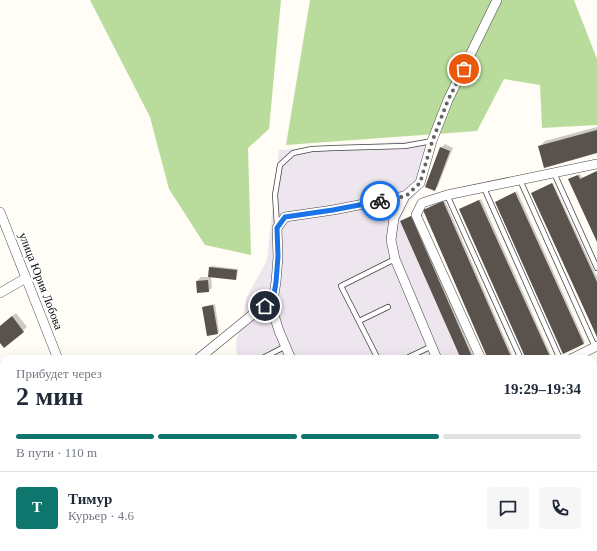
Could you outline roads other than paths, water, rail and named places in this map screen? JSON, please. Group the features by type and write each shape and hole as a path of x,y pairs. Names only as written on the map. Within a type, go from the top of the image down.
{"street":[{"path":"435,355 395,259 391,240 394,218 406,196 420,183 432,142 448,100 497,0"},
{"path":"479,355 416,215 422,203 447,196 597,164"},
{"path":"289,355 278,331 274,315 273,301 278,256 277,228 285,217 333,210 406,196"},
{"name":"улица Юрия Лобова","path":"0,212 56,355"},
{"path":"0,293 26,278"},
{"path":"203,355 273,301"},
{"path":"579,355 596,346"}],"lane":[{"path":"277,228 275,195 280,165 293,153 312,149 405,146 432,142"},
{"path":"554,173 597,268"},
{"path":"520,180 596,346"},
{"path":"484,188 558,355"},
{"path":"447,196 518,355"},
{"path":"376,355 341,286 395,259"},
{"path":"359,322 388,307"},
{"path":"269,355 286,346"},
{"path":"413,355 432,346"}]}
